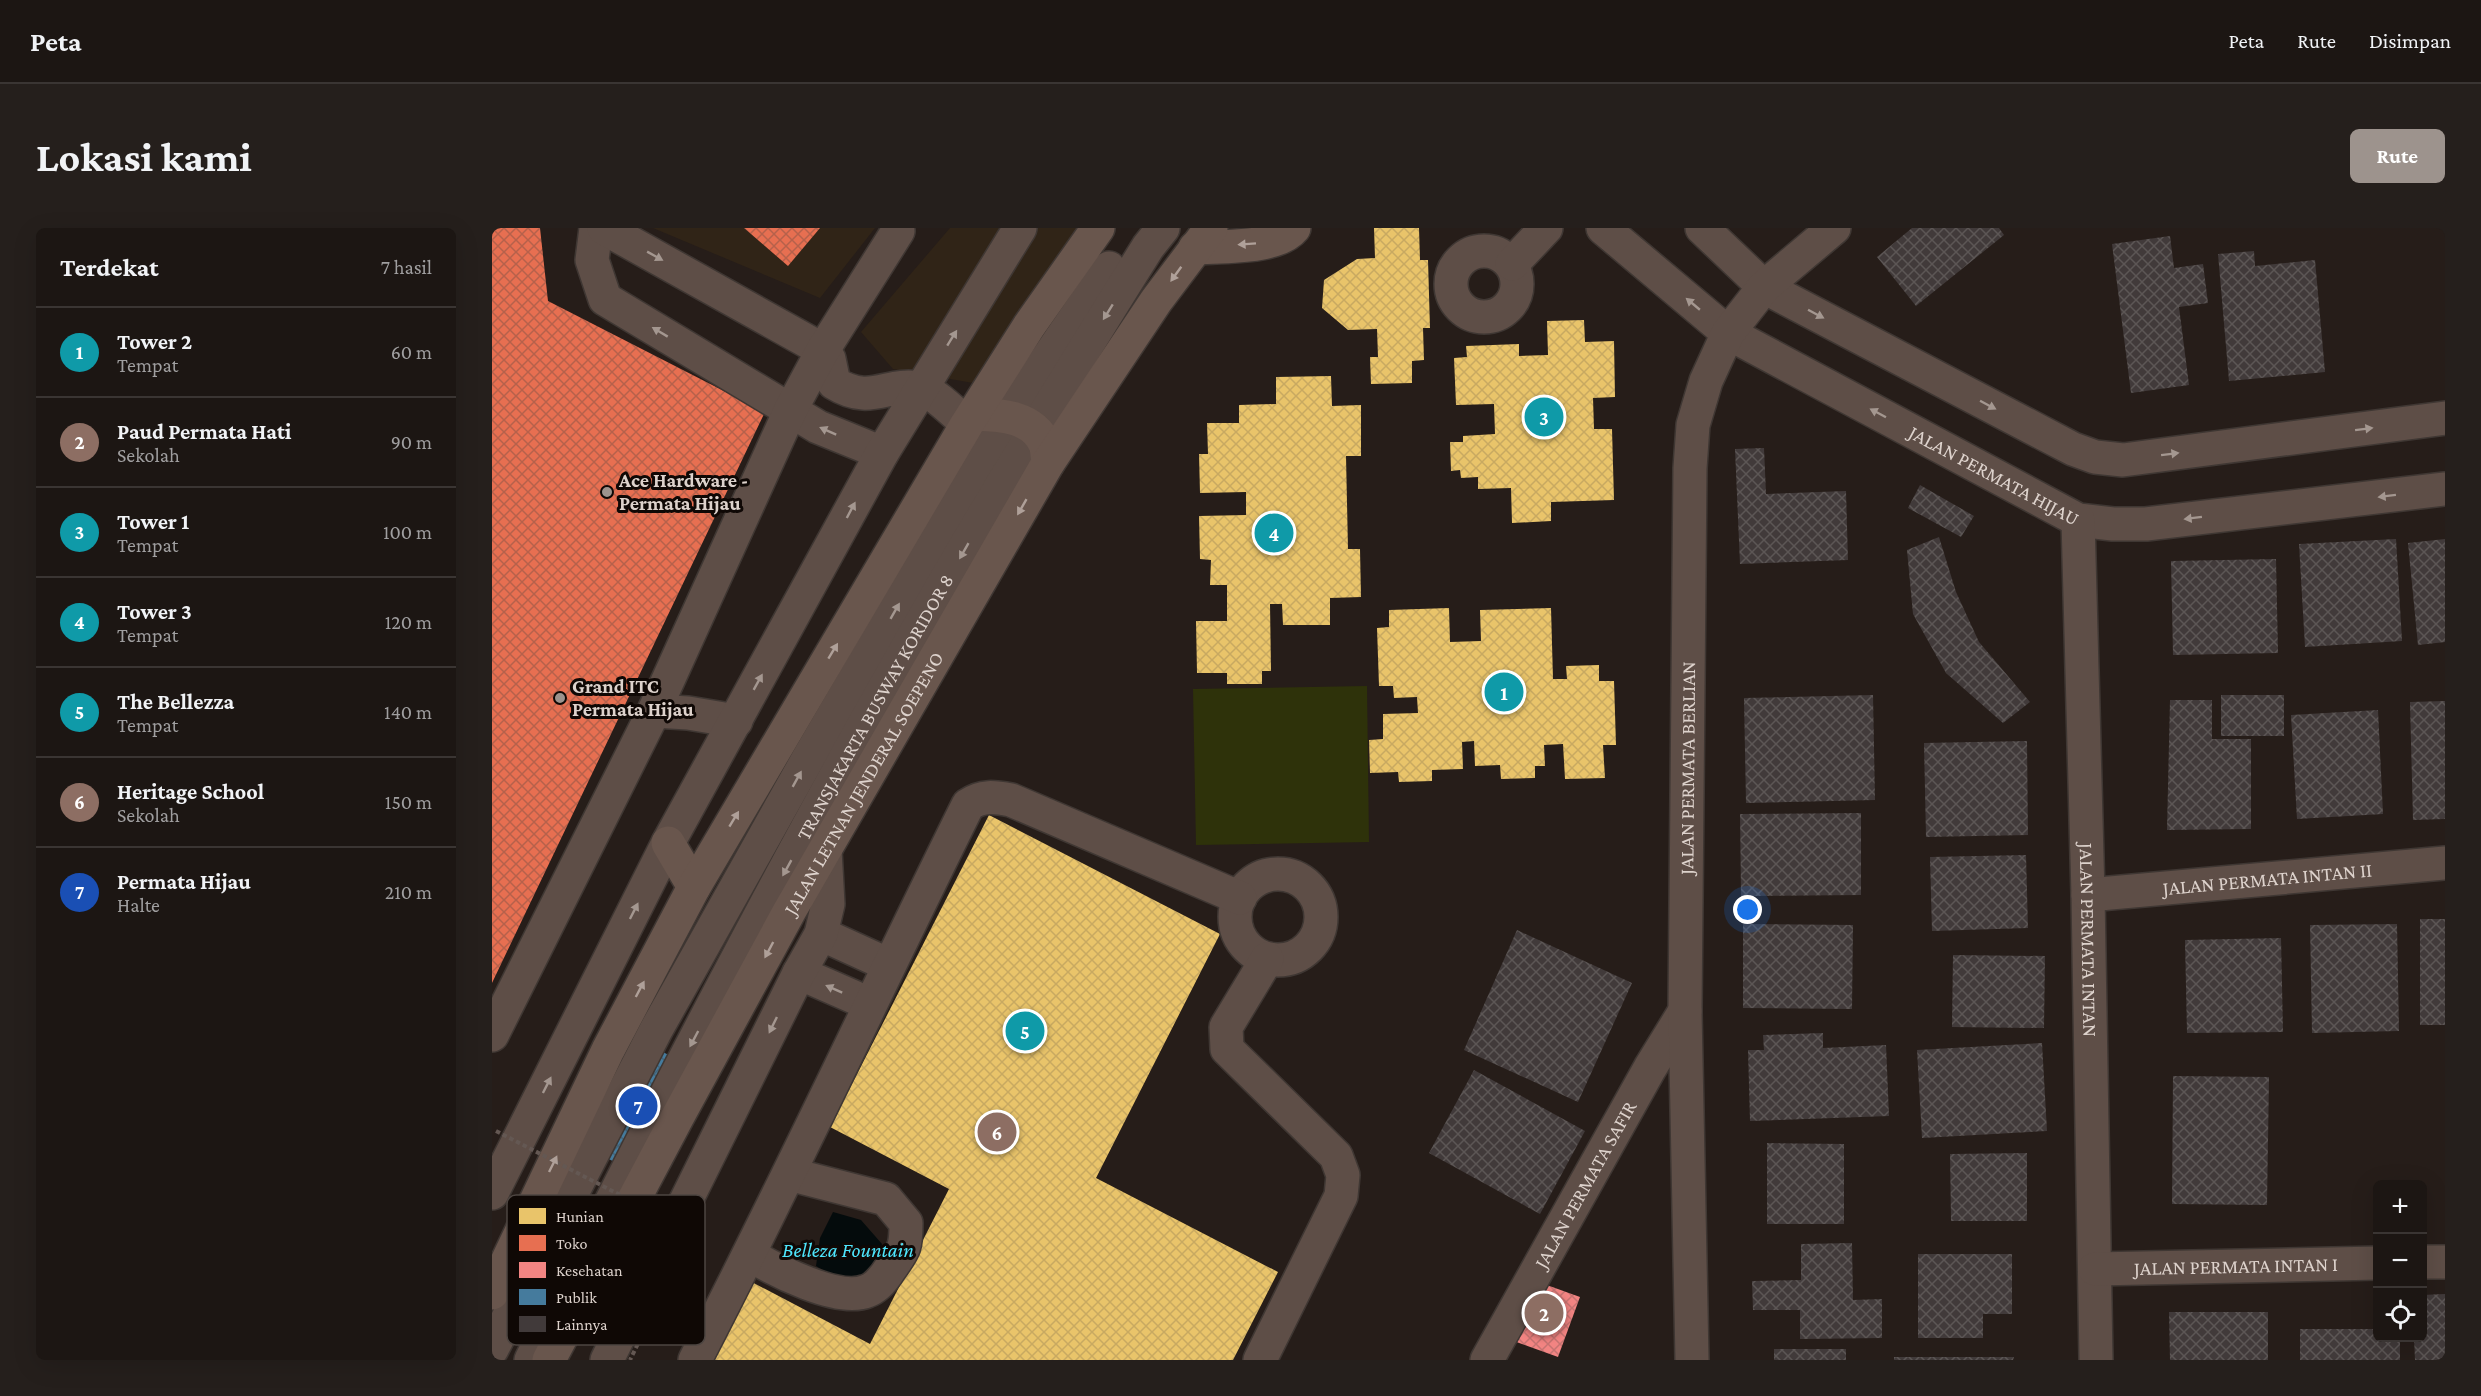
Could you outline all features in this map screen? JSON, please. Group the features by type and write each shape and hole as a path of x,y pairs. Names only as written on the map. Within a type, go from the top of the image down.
{"main road":[{"path":"539,1195 608,1050 694,887 971,419 1029,326 1098,228"},
{"path":"1203,238 1263,243 1289,234 1294,228"},
{"name":"JALAN LETNAN JENDERAL SOEPENO","path":"636,1195 825,850 1048,463 1156,301 1203,238"},
{"path":"971,419 1021,423 1045,444 1048,463"},
{"path":"668,843 694,887"},
{"path":"492,1293 507,1262"},
{"name":"JALAN LETNAN JENDERAL SOEPENO","path":"549,1360 557,1345"}],"street":[{"path":"596,228 592,260 605,299 831,433 882,453"},
{"path":"604,228 823,350 829,359 834,383 848,392 873,394 908,387 921,388 971,419"},
{"path":"492,1193 668,843 882,453 1020,228"},
{"name":"TRANSJAKARTA BUSWAY KORIDOR 8","path":"615,1195 714,1000 898,664 1021,423 1054,351 1136,228"},
{"name":"TRANSJAKARTA BUSWAY KORIDOR 8","path":"571,1195 656,1030 809,758 1021,423 1163,228"},
{"path":"1512,264 1546,228"},
{"name":"JALAN PERMATA HIJAU","path":"1603,228 1728,333 2078,520 2113,524 2146,524 2445,489"},
{"path":"1702,228 1764,287 2073,449 2095,457 2123,460 2445,418"},
{"name":"JALAN PERMATA BERLIAN","path":"1692,1360 1685,1011 1690,468 1693,425 1706,381 1728,333 1764,287 1834,228"},
{"path":"492,1035 654,711 791,409 823,350 898,231"},
{"name":"JALAN PERMATA INTAN","path":"2078,520 2088,896 2096,1360"},
{"path":"654,711 688,713 736,721"},
{"path":"705,1341 750,1255 968,805 976,799 987,797 1011,800 1240,898"},
{"path":"689,1195 799,973 821,934 828,904 825,850"},
{"name":"JALAN PERMATA INTAN II","path":"2088,896 2445,863"},
{"path":"1275,874 1290,875 1304,882 1314,893 1321,906 1322,921 1318,936 1309,948 1296,956 1282,961 1267,959 1254,952 1240,935 1235,913 1240,898 1248,886 1261,877 1275,874"},
{"path":"821,934 889,965"},
{"path":"1260,1360 1341,1196 1343,1174 1336,1155 1227,1049 1226,1027 1267,959"},
{"path":"799,973 870,1004"},
{"name":"JALAN PERMATA SAFIR","path":"1487,1360 1650,1068 1685,1011"},
{"path":"750,1255 820,1289 841,1294 867,1292 885,1277 906,1247 906,1223 886,1199 789,1174"},
{"path":"2427,1262 2445,1262"},
{"name":"JALAN PERMATA INTAN I","path":"2095,1269 2373,1263"},
{"name":"TRANSJAKARTA BUSWAY KORIDOR 8","path":"492,1349 507,1320"},
{"name":"TRANSJAKARTA BUSWAY KORIDOR 8","path":"531,1360 539,1345"},
{"path":"607,1360 614,1345"},
{"path":"695,1360 703,1345"}],"path":[{"path":"495,1131 620,1195"},
{"path":"630,1360 637,1345"}],"shaded area":[{"path":"653,228 875,228 820,298"},
{"path":"950,228 1084,228 979,384 893,369 861,332"}],"green space":[{"path":"1367,686 1369,842 1196,845 1193,689"}],"water":[{"name":"Belleza Fountain","path":"833,1212 861,1220 882,1244 872,1276 846,1283 816,1266 820,1238"}],"building: Hunian":[{"path":"1374,228 1419,228 1420,260 1428,260 1430,328 1423,328 1424,360 1412,361 1412,383 1371,384 1370,357 1378,357 1377,329 1348,330 1322,308 1324,280 1357,259 1375,258"},
{"path":"1584,320 1585,342 1614,341 1615,397 1593,398 1594,429 1612,429 1614,500 1551,502 1551,521 1512,523 1511,488 1478,489 1478,477 1461,478 1460,470 1451,471 1450,442 1463,442 1463,436 1495,434 1494,404 1456,405 1454,358 1467,357 1466,346 1519,344 1519,356 1548,355 1547,321"},
{"path":"1331,376 1332,406 1361,405 1361,456 1346,456 1348,549 1360,549 1361,597 1330,598 1330,625 1283,625 1282,604 1270,604 1271,671 1262,671 1262,684 1227,684 1227,673 1197,673 1196,621 1227,621 1227,585 1210,585 1211,560 1200,559 1199,516 1246,515 1246,492 1200,493 1199,454 1208,454 1207,423 1239,423 1239,405 1276,404 1276,377"},
{"path":"1449,608 1450,642 1481,641 1480,610 1551,608 1553,679 1567,679 1566,666 1599,665 1599,681 1614,681 1616,745 1603,745 1605,778 1565,779 1563,744 1544,745 1545,766 1535,766 1535,778 1501,779 1500,765 1475,766 1474,741 1462,742 1463,769 1432,770 1432,781 1399,782 1398,772 1370,773 1369,740 1383,739 1383,714 1418,713 1417,697 1394,698 1393,686 1379,686 1377,628 1389,627 1389,610"},
{"path":"989,815 1220,934 1096,1178 1278,1272 1233,1360 707,1360 748,1280 870,1344 949,1189 830,1127"}],"building: Toko":[{"name":"Grand ITC Permata Hijau","path":"492,228 540,228 548,301 765,412 492,983"},
{"path":"744,228 820,228 788,266"}],"building: Kesehatan":[{"path":"1533,1280 1580,1297 1558,1357 1511,1340"}],"building: Publik":[{"path":"656,1048 672,1057 617,1163 600,1155"}],"building: Lainnya":[{"path":"1912,228 1999,228 2004,235 1916,306 1877,257"},
{"path":"2170,236 2174,268 2203,264 2208,303 2179,307 2189,385 2131,393 2112,244"},
{"path":"2254,251 2255,266 2315,260 2325,372 2229,381 2218,254"},
{"path":"1764,448 1766,494 1846,491 1848,560 1740,564 1735,449"},
{"path":"1920,485 1974,516 1961,537 1908,508"},
{"path":"1939,537 1956,592 1979,642 2030,702 2003,723 1946,673 1913,614 1907,550"},
{"path":"2396,539 2402,641 2305,647 2299,544"},
{"path":"2445,539 2445,642 2418,645 2408,543"},
{"path":"2276,559 2278,653 2173,655 2171,561"},
{"path":"1873,695 1875,800 1746,803 1744,698"},
{"path":"2221,695 2284,695 2284,736 2221,736"},
{"path":"2170,700 2212,700 2212,739 2251,739 2251,829 2167,830"},
{"path":"2445,701 2445,819 2413,820 2410,702"},
{"path":"2378,710 2383,814 2297,819 2291,715"},
{"path":"2027,741 2028,835 1926,837 1924,743"},
{"path":"1861,813 1861,895 1741,896 1740,814"},
{"path":"2026,855 2028,928 1932,931 1930,857"},
{"path":"2420,919 2445,919 2445,1025 2420,1025"},
{"path":"1743,924 1853,925 1852,1009 1743,1008"},
{"path":"2397,924 2399,1031 2312,1033 2310,925"},
{"path":"1517,930 1632,983 1578,1102 1464,1050"},
{"path":"2281,938 2283,1032 2187,1033 2185,940"},
{"path":"1953,955 2045,956 2044,1028 1952,1027"},
{"path":"1823,1033 1823,1048 1886,1045 1889,1116 1750,1121 1748,1050 1764,1050 1763,1035"},
{"path":"2042,1043 2047,1131 1922,1138 1917,1050"},
{"path":"1474,1070 1585,1131 1540,1214 1429,1153"},
{"path":"2173,1076 2269,1077 2267,1205 2172,1204"},
{"path":"1767,1143 1844,1144 1844,1224 1767,1224"},
{"path":"2027,1153 2027,1221 1951,1221 1950,1154"},
{"path":"1852,1243 1853,1300 1882,1299 1882,1338 1800,1339 1800,1310 1753,1310 1752,1281 1801,1280 1801,1244"},
{"path":"1918,1254 2012,1254 2012,1314 1983,1314 1983,1338 1918,1338"},
{"path":"2445,1294 2445,1360 2415,1360 2414,1342 2427,1342 2427,1295"},
{"path":"2169,1312 2268,1312 2268,1360 2170,1360"},
{"path":"2300,1329 2373,1329 2373,1342 2400,1342 2400,1360 2300,1360"},
{"path":"1774,1349 1846,1349 1846,1360 1774,1360"},
{"path":"1894,1357 2014,1357 2013,1360 1894,1360"}],"place":[{"name":"Tower 1","path":"1544,417"},
{"name":"Ace Hardware - Permata Hijau","path":"607,492"},
{"name":"Tower 3","path":"1274,533"},
{"name":"Tower 2","path":"1504,692"},
{"name":"Grand ITC Permata Hijau","path":"560,698"},
{"name":"The Bellezza","path":"1025,1031"},
{"name":"Permata Hijau","path":"638,1106"},
{"name":"Heritage School","path":"997,1132"},
{"name":"Paud Permata Hati","path":"1544,1313"}]}
